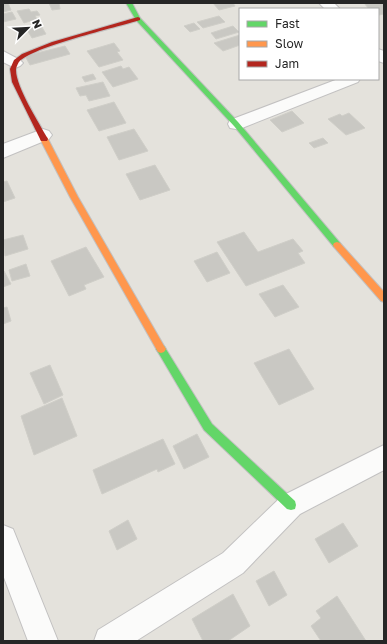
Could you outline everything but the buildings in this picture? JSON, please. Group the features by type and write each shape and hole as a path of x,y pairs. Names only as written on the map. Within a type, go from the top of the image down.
{"street":[{"path":"129,3 138,19 236,124 298,200 384,298"},
{"path":"138,19 9,59 15,82 78,203 179,381 208,426 292,505"},
{"path":"236,124 349,80"},
{"path":"3,152 43,135"},
{"path":"109,641 233,563 292,505 384,456"},
{"path":"3,539 43,641"}],"traffic: fast":[{"path":"129,3 138,19 236,124 337,245"},
{"path":"161,349 208,427 291,505"}],"traffic: slow":[{"path":"44,139 74,197 161,349"},
{"path":"337,245 384,298"}],"traffic: jam":[{"path":"44,139 15,82 13,69 16,61 24,55 54,43 138,19"}]}
